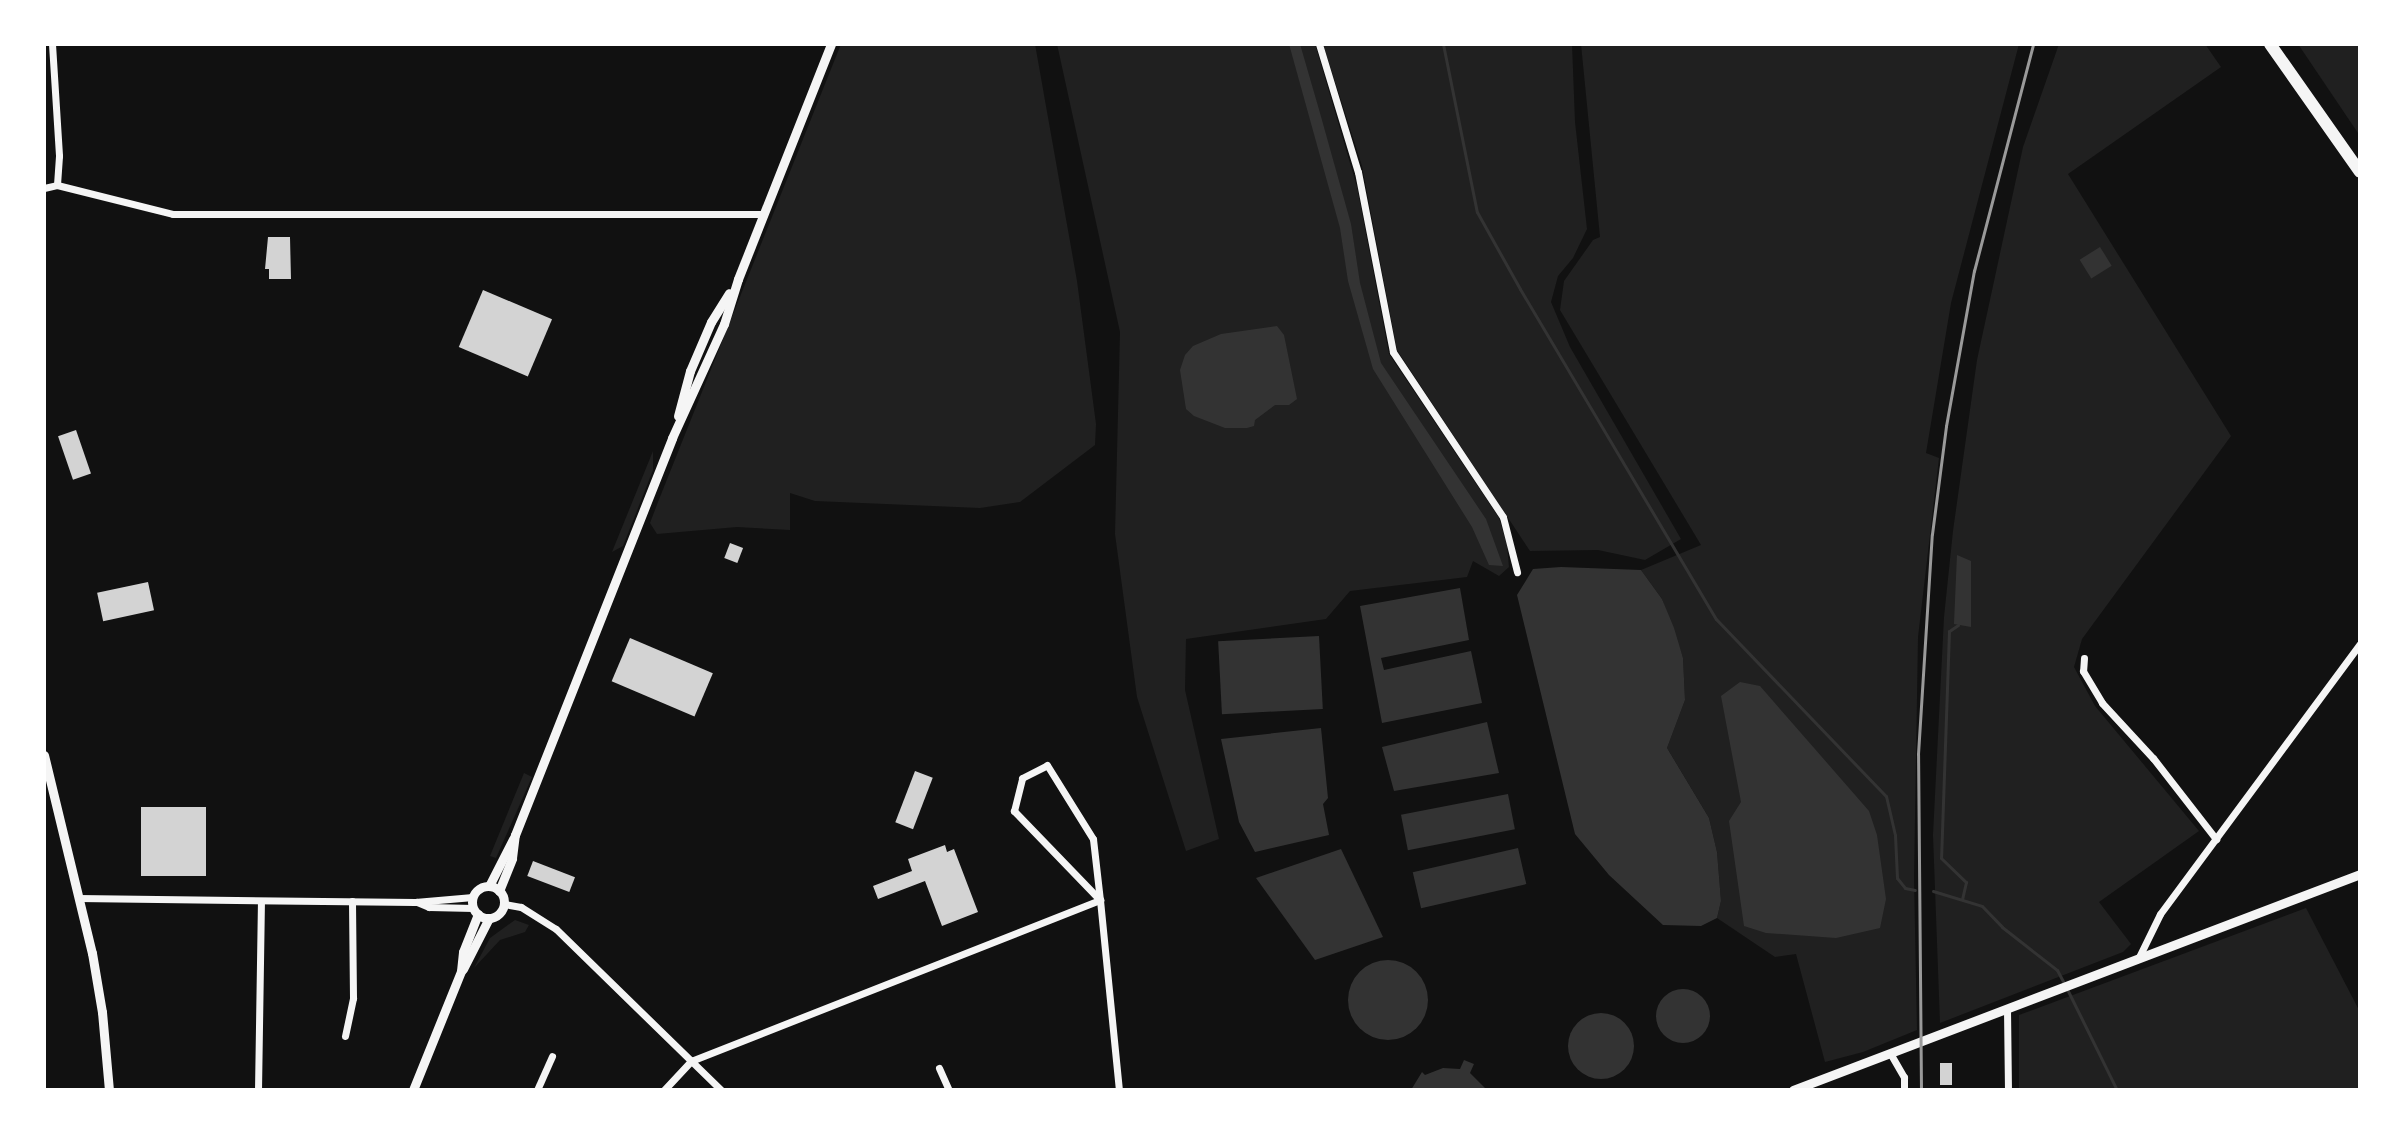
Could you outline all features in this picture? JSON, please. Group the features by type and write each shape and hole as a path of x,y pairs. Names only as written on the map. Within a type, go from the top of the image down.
{"highway":[{"path":"2270,44 2360,172"}],"street":[{"path":"52,44 59,156 57,185"},
{"path":"461,971 463,952 476,911 475,891 489,886 515,835 672,438 718,338 738,279 831,44"},
{"path":"1319,44 1358,172 1393,352 1503,517 1517,572"},
{"path":"44,188 57,185 173,214 764,214"},
{"path":"2138,959 2160,914 2360,644"},
{"path":"2084,658 2083,671 2102,703 2153,758 2216,839"},
{"path":"44,755 102,1012 109,1090"},
{"path":"1100,900 1014,811 1022,778 1047,765 1093,839 1100,900 1119,1090"},
{"path":"499,891 512,858 515,835"},
{"path":"1793,1090 2360,874"},
{"path":"413,1090 461,971 489,918 501,911 504,904 499,891 489,886"},
{"path":"78,898 415,902 473,897"},
{"path":"664,1090 691,1061 1100,900"},
{"path":"258,1090 261,901"},
{"path":"345,1036 353,998 352,901"},
{"path":"415,902 429,907 476,911 489,918"},
{"path":"504,904 521,907 546,921 721,1090"},
{"path":"2007,1009 2008,1090"},
{"path":"1890,1053 1904,1077 1904,1090"},
{"path":"537,1090 552,1056"},
{"path":"939,1068 949,1090"}],"shaded area":[{"path":"841,44 1035,44 1077,281 1096,424 1095,445 1020,502 980,508 815,501 790,493 790,530 737,527 657,534 650,523"},
{"path":"1057,44 1315,44 1357,187 1389,354 1499,518 1507,545 1509,567 1499,576 1473,561 1467,577 1350,591 1326,619 1186,639 1185,690 1219,839 1186,851 1137,697 1115,534 1120,332"},
{"path":"1289,44 1300,44 1320,113 1351,224 1360,283 1381,363 1486,519 1503,566 1489,565 1472,527 1373,369 1348,281 1340,228"},
{"path":"1323,44 1572,44 1575,122 1587,229 1573,258 1558,276 1551,302 1570,347 1681,539 1645,560 1598,550 1530,551 1397,350 1362,166"},
{"path":"1581,44 2019,44 1951,303 1926,453 1939,458 1918,637 1914,878 1917,1030 1863,1052 1825,1062 1796,954 1775,957 1717,918 1721,901 1717,852 1709,818 1667,748 1685,700 1683,658 1662,599 1641,570 1701,545 1560,310 1564,281 1593,240 1600,237"},
{"path":"2059,44 2205,44 2221,67 2068,174 2231,436 2082,639 2074,667 2095,706 2199,831 2099,902 2131,944 2123,952 1940,1023 1933,835 1944,617 1953,531 1977,360 2023,147"},
{"path":"2298,44 2360,44 2360,136"},
{"path":"2100,247 2112,266 2091,278 2080,260"},
{"path":"1277,326 1284,335 1297,399 1289,405 1275,405 1255,420 1254,426 1247,428 1225,428 1194,416 1186,409 1180,370 1185,355 1193,346 1221,334"},
{"path":"653,451 653,470 623,546 612,552"},
{"path":"1957,555 1971,561 1971,627 1954,624"},
{"path":"1533,569 1641,570 1662,599 1674,628 1683,658 1685,700 1667,748 1709,818 1717,852 1721,901 1717,918 1701,926 1663,925 1609,875 1575,834 1517,595"},
{"path":"1460,588 1469,640 1381,658 1384,670 1471,651 1482,703 1382,723 1360,606"},
{"path":"1319,636 1323,709 1222,714 1218,641"},
{"path":"1740,682 1760,686 1869,811 1877,835 1886,899 1880,928 1836,938 1766,933 1744,926 1729,821 1741,802 1721,696"},
{"path":"1487,722 1499,773 1394,791 1382,747"},
{"path":"1321,728 1328,798 1323,804 1329,835 1255,852 1239,822 1221,739"},
{"path":"524,773 532,777 496,858 490,856"},
{"path":"1508,794 1515,829 1408,850 1401,815"},
{"path":"1518,848 1526,884 1421,908 1413,872"},
{"path":"1341,849 1383,937 1315,960 1256,878"},
{"path":"2306,908 2360,1012 2360,1090 2019,1090 2019,1015"},
{"path":"515,920 529,925 525,932 500,940 474,968 490,938"},
{"path":"1388,960 1403,963 1416,972 1425,985 1428,1000 1425,1015 1416,1028 1403,1037 1388,1040 1373,1037 1360,1028 1351,1015 1348,1000 1351,985 1360,972 1373,963"},
{"path":"1683,989 1702,997 1710,1016 1702,1035 1683,1043 1664,1035 1656,1016 1664,997"},
{"path":"1594,1013 1608,1013 1620,1018 1629,1027 1634,1046 1632,1059 1625,1070 1608,1079 1594,1079 1582,1074 1573,1065 1568,1053 1568,1039 1573,1027 1582,1018"},
{"path":"1464,1060 1474,1064 1470,1073 1487,1090 1411,1090 1422,1072 1425,1075 1443,1068 1460,1069"}],"building":[{"path":"268,237 290,237 291,279 269,279 269,269 265,269"},
{"path":"483,290 552,319 528,376 459,347"},
{"path":"76,430 91,473 73,480 58,436"},
{"path":"730,543 743,548 737,563 724,558"},
{"path":"148,582 154,610 103,621 97,593"},
{"path":"630,638 713,673 694,716 612,681"},
{"path":"915,771 933,778 913,829 895,822"},
{"path":"141,807 206,807 206,876 141,876"},
{"path":"945,845 947,852 954,849 978,912 942,926 925,881 878,899 873,886 912,871 908,859"},
{"path":"533,861 575,877 569,892 527,876"},
{"path":"1940,1063 1952,1063 1952,1085 1940,1085"}],"waterway":[{"path":"1443,44 1477,212 1716,619 1886,796 1895,835 1897,878 1905,888 1915,890"},
{"path":"1958,625 1949,631 1941,858 1966,882 1962,899"},
{"path":"1933,891 1982,906 2002,927 2057,970 2064,983"},
{"path":"2067,989 2117,1090"}],"railway":[{"path":"1921,1090 1918,754 1932,534 1946,426 1974,271 2033,44"}]}
